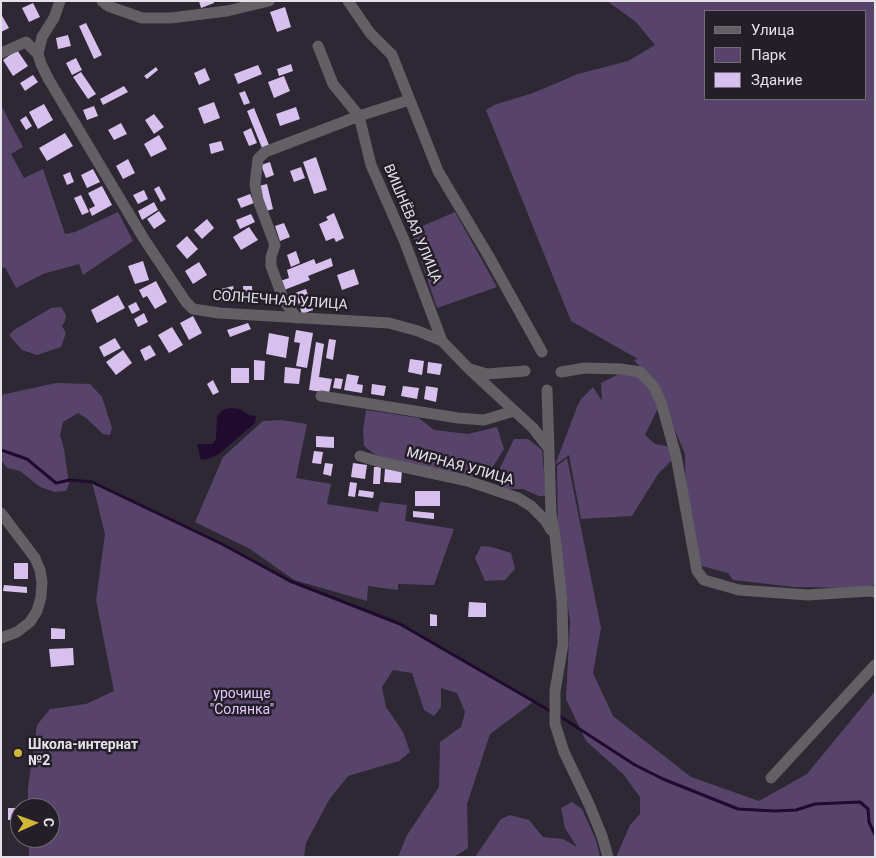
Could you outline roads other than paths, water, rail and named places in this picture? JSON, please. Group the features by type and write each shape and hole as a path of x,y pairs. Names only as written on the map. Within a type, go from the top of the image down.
{"street":[{"path":"38,54 42,37 54,18 60,1"},
{"path":"102,1 108,6 142,18 171,18 217,12 269,1"},
{"path":"348,1 370,33 392,55 438,171 488,255 542,352"},
{"path":"1,53 26,42 38,54"},
{"name":"ВИШНЁВАЯ УЛИЦА","path":"318,46 334,84 359,116 371,165 404,240 442,341"},
{"name":"СОЛНЕЧНАЯ УЛИЦА","path":"38,54 49,80 144,239 186,302 193,309 199,311 389,323 418,331 442,341 469,369 533,428 547,446"},
{"path":"297,318 284,301 271,266 274,245 258,200 255,184 258,159 264,152 359,116 409,100"},
{"path":"561,372 585,368 621,369 640,372 654,387 662,402 676,456 697,571 704,580 739,590 798,594 875,592"},
{"path":"469,369 487,374 526,371"},
{"path":"546,390 551,514 562,602 563,644 555,691 555,724 561,744 602,836 608,857"},
{"path":"321,396 475,420 484,420 514,411"},
{"name":"МИРНАЯ УЛИЦА","path":"360,456 491,488 518,498 531,506 545,520 555,536"},
{"path":"1,513 35,558 42,582 41,597 37,611 30,622 17,632 1,638"},
{"path":"771,778 875,665"}],"waterway":[{"path":"1,450 27,459 56,483 70,480 92,482 222,544 290,581 400,624 552,712"},
{"path":"558,715 635,765 663,779 738,809 796,810 815,804 860,802 868,809 869,822 875,835"}],"place":[{"name":"Школа-интернат №2","path":"18,753"}],"park label":[{"name":"урочище \"Солянка\"","path":"242,702"}]}
